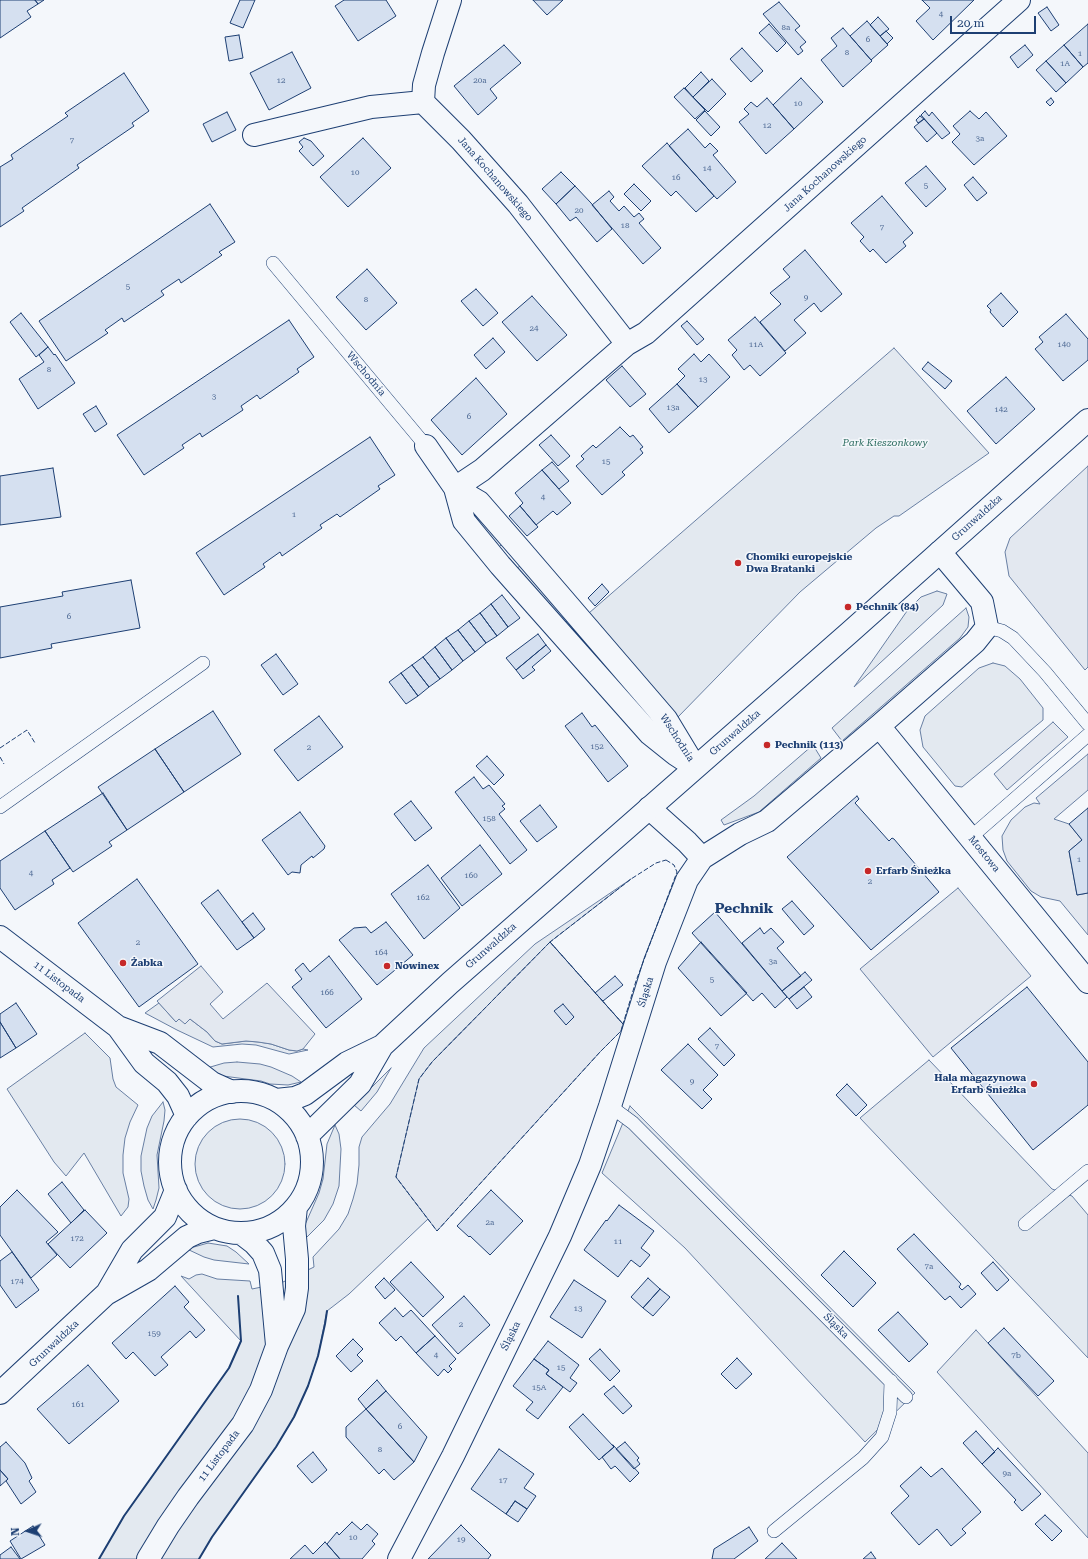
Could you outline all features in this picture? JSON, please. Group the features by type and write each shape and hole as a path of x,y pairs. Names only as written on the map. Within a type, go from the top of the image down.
{"street":[{"path":"254,135 371,107 424,102 424,85 450,0"},
{"name":"Jana Kochanowskiego","path":"455,488 482,470 627,344 646,332 1019,0"},
{"name":"Jana Kochanowskiego","path":"424,102 461,140 518,204 627,344"},
{"name":"Grunwaldzka","path":"276,1100 295,1098 305,1094 347,1063 382,1046 450,983 1088,420"},
{"name":"Wschodnia","path":"426,446 455,488 464,521 500,564 650,734 675,754 695,767"},
{"name":"Wschodnia","path":"455,488 479,502 519,548 666,719 695,767"},
{"path":"649,808 687,842 702,858 740,834 767,821 975,642 987,627 982,602 940,552"},
{"name":"Mostowa","path":"879,726 1088,982"},
{"name":"Śląska","path":"399,1559 453,1456 560,1236 590,1165 655,962 687,880 702,858"},
{"name":"11 Listopada","path":"0,937 118,1027 160,1043 212,1083 232,1092"},
{"name":"11 Listopada","path":"118,1027 144,1063 167,1082 178,1096 187,1116"},
{"name":"Grunwaldzka","path":"307,1136 360,1084 382,1046"},
{"path":"248,1091 263,1094 276,1100 290,1111 301,1124 311,1149 311,1174 308,1185 296,1207 285,1218 272,1226 257,1231 241,1233 227,1232 214,1228 201,1221 191,1212 176,1190 171,1175 170,1159 172,1144 178,1129 187,1116 205,1101 215,1096 232,1092 248,1091"},
{"name":"Grunwaldzka","path":"106,1294 132,1250 165,1217 176,1190"},
{"name":"11 Listopada","path":"148,1559 188,1497 243,1424 262,1390 277,1346 294,1309 297,1288 297,1259 294,1226 296,1207"},
{"name":"Grunwaldzka","path":"0,1393 106,1294 148,1270 187,1237 198,1232 214,1228"},
{"name":"11 Listopada","path":"241,1233 254,1243 263,1253 270,1270 277,1346"}],"lane":[{"name":"Wschodnia","path":"273,264 426,446"},
{"path":"500,564 519,548"},
{"path":"987,627 1002,631 1013,638 1045,672 1088,724"},
{"path":"0,807 203,663"},
{"path":"971,837 1088,735"},
{"name":"Śląska","path":"610,1106 633,1123 906,1397"},
{"path":"1025,1224 1088,1171"},
{"path":"774,1531 863,1458 882,1437 890,1412 891,1381"}],"green space":[{"name":"Park Kieszonkowy","path":"894,348 989,453 899,516 894,516 876,528 800,592 677,718 589,613"},
{"path":"469,507 502,544 498,548 465,510"},
{"path":"520,566 567,621 563,624 516,569"},
{"path":"937,591 947,594 943,605 854,687 907,611 921,597"},
{"path":"966,608 969,617 968,627 960,638 842,741 832,728"},
{"path":"575,629 661,729 658,733 571,633"},
{"path":"993,663 1005,666 1020,679 1043,708 1043,720 962,787 955,786 923,747 920,730 925,716 979,668"},
{"path":"813,745 821,758 759,812 724,825 721,820 754,796"},
{"path":"631,879 550,942 432,1062 396,1177 428,1219 349,1294 327,1311 318,1356 308,1386 294,1417 276,1447 212,1537 199,1559 99,1559 124,1516 229,1368 241,1341 181,1276 189,1279 196,1275 202,1274 217,1279 250,1281 252,1289 281,1283 314,1267 313,1257 339,1229 348,1214 357,1184 359,1147 362,1137 390,1104 424,1048 535,944"},
{"path":"159,1003 176,1022 179,1019 190,1019 207,1032 215,1041 222,1044 246,1041 271,1044 289,1050 308,1050 289,1054 256,1045 242,1044 213,1047 145,1013"},
{"path":"85,1033 110,1058 113,1079 116,1087 138,1105 130,1122 125,1138 123,1173 129,1199 128,1207 121,1216 84,1153 66,1176 54,1162 7,1089"},
{"path":"929,1060 1052,1189 1072,1196 1088,1215 1088,1358 860,1118"},
{"path":"237,1062 260,1064 271,1067 292,1076 301,1082 288,1085 270,1084 261,1081 223,1076 207,1068 224,1063"},
{"path":"391,1068 377,1092 361,1111 354,1105"},
{"path":"163,1102 165,1110 164,1121 157,1155 159,1188 153,1209 148,1200 144,1186 141,1171 141,1156 147,1128 152,1116"},
{"path":"630,1106 915,1393 865,1442 685,1248 602,1173"},
{"path":"240,1119 257,1122 272,1132 282,1147 285,1164 282,1181 272,1196 257,1206 240,1209 223,1206 208,1196 198,1181 195,1164 198,1147 208,1132 223,1122"},
{"path":"335,1125 339,1134 341,1149 339,1186 333,1204 324,1220 303,1241 304,1227 319,1193 323,1179 327,1144"},
{"path":"208,1243 227,1246 249,1264 214,1260 187,1249"},
{"path":"976,1330 1088,1453 1088,1538 937,1372"}],"shaded area":[{"path":"1088,466 1088,667 1085,670 1009,576 1005,552 1010,538"},
{"path":"1053,722 1068,737 1007,790 994,774"},
{"path":"1088,754 1088,790 1054,819 1069,824 1082,840 1069,851 1077,895 1088,893 1088,935 1060,901 1041,897 1031,891 1007,861 1003,850 1002,836 1011,820 1025,807 1034,803 1040,804 1036,798"},
{"path":"958,888 1031,976 933,1057 860,969"},
{"path":"550,942 623,1024 621,1031 600,1052 437,1231 396,1177 419,1079 432,1062"},
{"path":"201,966 223,992 210,1004 223,1019 267,983 315,1034 303,1049 297,1051 258,1042 246,1041 222,1044 215,1041 207,1032 190,1019 185,1024 179,1019 176,1022 157,1001"}],"building":[{"path":"0,0 35,0 38,4 27,11 31,17 0,38"},
{"path":"35,0 44,0 38,4"},
{"path":"240,0 255,0 243,28 230,23"},
{"path":"344,0 386,0 396,16 358,41 335,6"},
{"path":"533,0 563,0 547,15"},
{"path":"922,0 974,0 933,40 916,21 930,8"},
{"path":"779,2 800,26 795,30 806,42 800,47 803,51 798,55 763,14"},
{"path":"1047,7 1059,25 1051,31 1038,13"},
{"path":"878,17 889,29 880,36 870,25"},
{"path":"867,21 888,45 871,60 850,36"},
{"path":"769,24 786,43 777,52 759,33"},
{"path":"1088,24 1088,63 1083,67 1064,45"},
{"path":"843,28 872,61 843,87 821,60 837,46 831,38"},
{"path":"886,31 893,38 887,44 880,36"},
{"path":"239,35 243,58 229,61 225,37"},
{"path":"504,45 521,63 490,89 497,98 478,115 454,86"},
{"path":"1025,45 1033,55 1018,68 1010,57"},
{"path":"1064,45 1083,67 1066,83 1046,61"},
{"path":"742,48 763,71 751,82 730,59"},
{"path":"292,52 311,88 269,110 250,73"},
{"path":"1046,61 1066,83 1056,92 1036,70"},
{"path":"701,72 709,81 693,97 685,88"},
{"path":"124,73 149,111 132,123 134,126 77,165 79,168 22,208 24,211 0,227 0,167 13,159 11,155 68,116 65,113"},
{"path":"801,78 823,102 794,129 773,105"},
{"path":"712,79 726,94 708,112 693,97"},
{"path":"684,88 705,110 695,119 674,97"},
{"path":"767,98 794,129 766,154 739,122 749,114 744,109 751,102 757,107"},
{"path":"1051,98 1054,102 1050,106 1046,102"},
{"path":"705,111 720,127 711,136 696,120"},
{"path":"925,111 929,116 932,112 950,133 942,139 921,115"},
{"path":"970,111 979,119 986,112 1007,136 974,165 952,142 960,134 953,126"},
{"path":"227,112 236,130 212,142 203,124"},
{"path":"920,116 924,119 918,123 916,120"},
{"path":"924,119 937,133 927,142 914,127"},
{"path":"688,129 705,148 710,143 718,151 713,155 736,182 717,199 669,146"},
{"path":"304,138 311,141 324,156 313,166 299,151 303,147 299,142"},
{"path":"363,138 391,168 348,207 320,177"},
{"path":"667,143 714,196 696,212 676,191 671,196 642,166"},
{"path":"926,166 946,189 926,207 905,183"},
{"path":"561,172 575,186 556,204 542,189"},
{"path":"973,177 987,193 977,201 964,185"},
{"path":"634,184 651,201 641,211 624,194"},
{"path":"575,186 612,229 597,242 576,217 570,221 556,204"},
{"path":"609,191 614,197 610,201 619,211 624,206 634,217 639,213 644,219 639,223 661,248 643,264 592,205"},
{"path":"882,196 913,233 903,242 906,246 886,263 873,249 870,252 860,241 864,237 851,223"},
{"path":"210,204 235,242 219,252 222,255 181,283 179,279 161,291 164,295 124,322 122,318 105,330 108,333 66,361 39,321"},
{"path":"805,250 842,294 821,312 814,303 794,320 806,333 785,351 760,322 781,304 770,293 790,277 783,269"},
{"path":"367,269 397,303 366,330 336,297"},
{"path":"476,289 498,313 483,326 461,301"},
{"path":"1001,293 1018,312 1003,327 990,312 991,310 987,306"},
{"path":"532,296 567,335 537,361 502,322"},
{"path":"21,313 48,347 36,357 10,322"},
{"path":"1066,314 1088,339 1088,360 1063,381 1035,349 1043,342 1039,337"},
{"path":"755,317 786,353 760,376 750,365 744,370 732,355 737,350 728,340"},
{"path":"289,320 314,357 297,369 299,372 260,399 257,395 241,406 243,410 202,437 200,433 182,445 184,448 144,475 117,435"},
{"path":"687,321 704,339 697,345 681,326"},
{"path":"493,338 505,352 486,369 474,355"},
{"path":"48,347 54,355 55,354 75,383 38,409 19,379 44,362 39,355"},
{"path":"694,354 701,362 709,354 730,377 698,407 677,384 685,376 678,369"},
{"path":"928,362 952,381 945,389 922,369"},
{"path":"622,366 646,394 630,407 606,380"},
{"path":"1006,377 1035,409 996,444 967,411"},
{"path":"476,378 507,414 462,455 431,420"},
{"path":"677,384 698,407 669,433 649,409"},
{"path":"96,406 107,424 95,432 83,414"},
{"path":"620,427 630,437 633,435 643,447 640,449 643,453 622,472 625,475 602,495 576,466 584,459 581,456 593,445 596,448"},
{"path":"551,435 570,456 558,466 539,445"},
{"path":"370,437 395,475 378,486 380,489 340,517 337,514 320,525 322,528 282,556 280,552 263,564 265,567 224,595 196,553"},
{"path":"552,462 569,481 559,489 542,470"},
{"path":"53,468 61,517 0,525 0,476"},
{"path":"542,470 571,503 557,515 553,511 536,525 520,506 523,503 515,493"},
{"path":"520,506 538,527 527,536 509,516"},
{"path":"131,580 140,628 51,644 52,648 0,658 0,607 63,596 62,592"},
{"path":"602,584 609,592 595,606 588,598"},
{"path":"502,595 520,618 508,627 491,604"},
{"path":"491,604 508,627 497,636 480,613"},
{"path":"480,613 497,636 486,643 469,621"},
{"path":"469,621 486,643 475,652 458,630"},
{"path":"458,630 475,652 463,661 446,638"},
{"path":"538,634 546,645 516,670 506,658"},
{"path":"446,638 463,661 452,670 435,647"},
{"path":"546,645 551,651 532,667 535,670 523,679 516,670"},
{"path":"435,647 452,670 440,679 423,657"},
{"path":"276,654 298,684 283,695 261,665"},
{"path":"423,657 440,679 429,687 412,665"},
{"path":"412,665 429,687 418,696 401,673"},
{"path":"401,673 418,696 406,704 389,682"},
{"path":"213,711 241,754 184,792 155,749"},
{"path":"582,713 592,727 595,725 628,766 608,782 565,726"},
{"path":"319,716 343,747 298,781 274,750"},
{"path":"155,749 184,792 127,830 98,787"},
{"path":"487,756 504,775 494,785 476,766"},
{"path":"474,777 483,789 489,785 505,804 502,806 505,809 499,814 527,850 510,864 455,792"},
{"path":"103,793 127,830 109,842 112,846 73,872 45,831"},
{"path":"857,796 859,799 855,803 889,841 892,838 894,839 939,892 871,950 787,857"},
{"path":"411,801 432,828 415,841 394,814"},
{"path":"540,805 557,827 537,842 520,821"},
{"path":"1088,808 1088,893 1077,895 1069,851 1082,840 1069,824"},
{"path":"300,812 325,846 324,849 313,858 312,856 301,865 300,873 292,872 288,875 262,840"},
{"path":"45,831 70,868 52,880 54,884 15,910 0,888 0,861"},
{"path":"480,845 502,874 462,906 441,878"},
{"path":"428,865 460,908 424,939 391,894"},
{"path":"137,879 198,964 139,1007 78,923"},
{"path":"218,890 254,938 237,950 201,903"},
{"path":"792,901 814,926 804,935 782,909"},
{"path":"715,912 787,997 775,1008 762,993 753,1001 692,933"},
{"path":"253,913 265,929 254,938 242,922"},
{"path":"386,922 413,955 377,985 339,940 354,928 366,927 371,933"},
{"path":"760,928 764,934 771,928 784,942 777,948 801,976 782,991 742,943"},
{"path":"701,942 747,993 721,1016 678,968"},
{"path":"329,956 362,999 326,1028 292,987 302,979 295,970 303,963 310,972"},
{"path":"805,972 812,980 789,999 782,991"},
{"path":"615,976 623,985 603,1001 595,993"},
{"path":"804,987 812,997 797,1009 789,999"},
{"name":"Hala magazynowa Erfarb Śnieżka","path":"1027,987 1088,1062 1088,1105 1033,1150 951,1048"},
{"path":"16,1003 37,1034 16,1048 0,1022 0,1014"},
{"path":"563,1004 574,1017 566,1025 554,1011"},
{"path":"0,1022 16,1048 0,1058"},
{"path":"710,1028 735,1055 724,1066 698,1039"},
{"path":"688,1044 718,1075 703,1090 712,1099 702,1109 661,1070"},
{"path":"847,1084 867,1105 856,1116 836,1095"},
{"path":"62,1182 84,1210 71,1223 48,1194"},
{"path":"17,1190 58,1232 46,1242 57,1255 31,1278 0,1235 0,1207"},
{"path":"491,1190 523,1221 490,1255 457,1226"},
{"path":"619,1205 654,1231 641,1248 650,1255 640,1267 631,1260 618,1277 584,1250"},
{"path":"85,1210 107,1233 70,1268 48,1244"},
{"path":"914,1234 961,1284 959,1287 962,1290 968,1285 976,1294 961,1308 950,1296 945,1300 897,1249"},
{"path":"844,1251 876,1283 853,1307 821,1275"},
{"path":"12,1252 39,1290 16,1308 0,1285 0,1261"},
{"path":"411,1262 444,1297 423,1317 390,1282"},
{"path":"993,1262 1009,1280 997,1291 981,1273"},
{"path":"384,1278 395,1290 385,1299 375,1287"},
{"path":"648,1278 660,1289 643,1308 631,1297"},
{"path":"574,1280 606,1301 582,1338 550,1317"},
{"path":"175,1286 189,1302 184,1307 205,1330 196,1338 190,1331 161,1357 168,1365 155,1376 133,1352 126,1359 112,1343"},
{"path":"660,1289 670,1297 653,1316 643,1308"},
{"path":"464,1296 490,1325 458,1354 432,1325"},
{"path":"395,1308 403,1317 411,1310 435,1336 416,1353 401,1336 396,1341 379,1323"},
{"path":"898,1312 928,1344 909,1362 878,1330"},
{"path":"1004,1328 1054,1381 1038,1396 988,1343"},
{"path":"435,1336 456,1359 449,1366 452,1369 448,1373 444,1369 438,1376 416,1353"},
{"path":"353,1339 363,1349 357,1355 363,1361 351,1372 336,1356"},
{"path":"548,1341 579,1365 570,1378 577,1383 570,1392 546,1374 549,1370 534,1359"},
{"path":"600,1349 620,1371 610,1381 589,1359"},
{"path":"737,1358 752,1374 736,1389 721,1374"},
{"path":"534,1359 549,1370 546,1374 563,1387 538,1419 526,1410 533,1402 513,1386"},
{"path":"88,1365 119,1401 69,1444 37,1409"},
{"path":"377,1380 386,1391 366,1409 358,1399"},
{"path":"614,1386 632,1406 623,1414 604,1394"},
{"path":"386,1391 427,1437 414,1462 366,1409"},
{"path":"366,1409 414,1462 394,1480 384,1469 379,1474 346,1437 346,1427"},
{"path":"583,1414 614,1447 599,1460 569,1427"},
{"path":"976,1431 995,1452 982,1464 963,1443"},
{"path":"6,1442 25,1463 32,1478 29,1481 36,1492 21,1504 6,1481 8,1479 0,1470 0,1447"},
{"path":"625,1442 639,1458 637,1460 640,1464 634,1469 616,1449"},
{"path":"613,1445 639,1473 630,1482 615,1466 611,1469 602,1457 614,1447"},
{"path":"998,1448 1041,1494 1022,1511 1014,1502 1016,1500 982,1464"},
{"path":"499,1449 534,1474 524,1488 536,1496 527,1509 515,1501 506,1514 471,1489"},
{"path":"313,1452 327,1470 312,1483 297,1466"},
{"path":"921,1467 931,1477 942,1468 981,1512 962,1529 966,1533 951,1546 937,1529 919,1545 891,1513 909,1496 900,1486"},
{"path":"0,1470 8,1479 0,1486"},
{"path":"515,1501 527,1509 518,1522 506,1514"},
{"path":"1045,1515 1062,1531 1052,1541 1035,1524"},
{"path":"352,1522 361,1530 367,1524 378,1534 372,1541 375,1544 362,1559 340,1559 327,1544 337,1532 339,1535"},
{"path":"461,1525 491,1555 488,1559 428,1559"},
{"path":"33,1526 45,1545 21,1559 10,1541"},
{"path":"749,1527 758,1541 734,1559 712,1559 714,1549"},
{"path":"325,1542 340,1559 290,1559 305,1545 313,1554"},
{"path":"782,1543 797,1559 765,1559"},
{"path":"11,1547 20,1559 0,1559 0,1555"},
{"path":"871,1552 876,1559 863,1559"}],"fence":[{"path":"0,748 27,730 35,743"},
{"path":"0,757 4,764"},
{"path":"666,860 674,865 677,872 636,981 623,1024 550,942 631,879 656,863 666,860"},
{"path":"550,942 623,1024 621,1031 600,1052 437,1231 396,1177 419,1079 432,1062 550,942"}],"wall":[{"path":"99,1559 124,1516 229,1368 241,1341 238,1296"},
{"path":"199,1559 212,1537 276,1447 294,1417 308,1386 318,1356 327,1311"}],"place":[{"name":"Chomiki europejskie Dwa Bratanki","path":"738,563"},
{"name":"Pechnik (84)","path":"848,607"},
{"name":"Pechnik (113)","path":"767,745"},
{"name":"Erfarb Śnieżka","path":"868,871"},
{"name":"Żabka","path":"123,963"},
{"name":"Nowinex","path":"387,966"},
{"name":"Hala magazynowa Erfarb Śnieżka","path":"1034,1084"}],"district":[{"name":"Pechnik","path":"744,909"}]}
